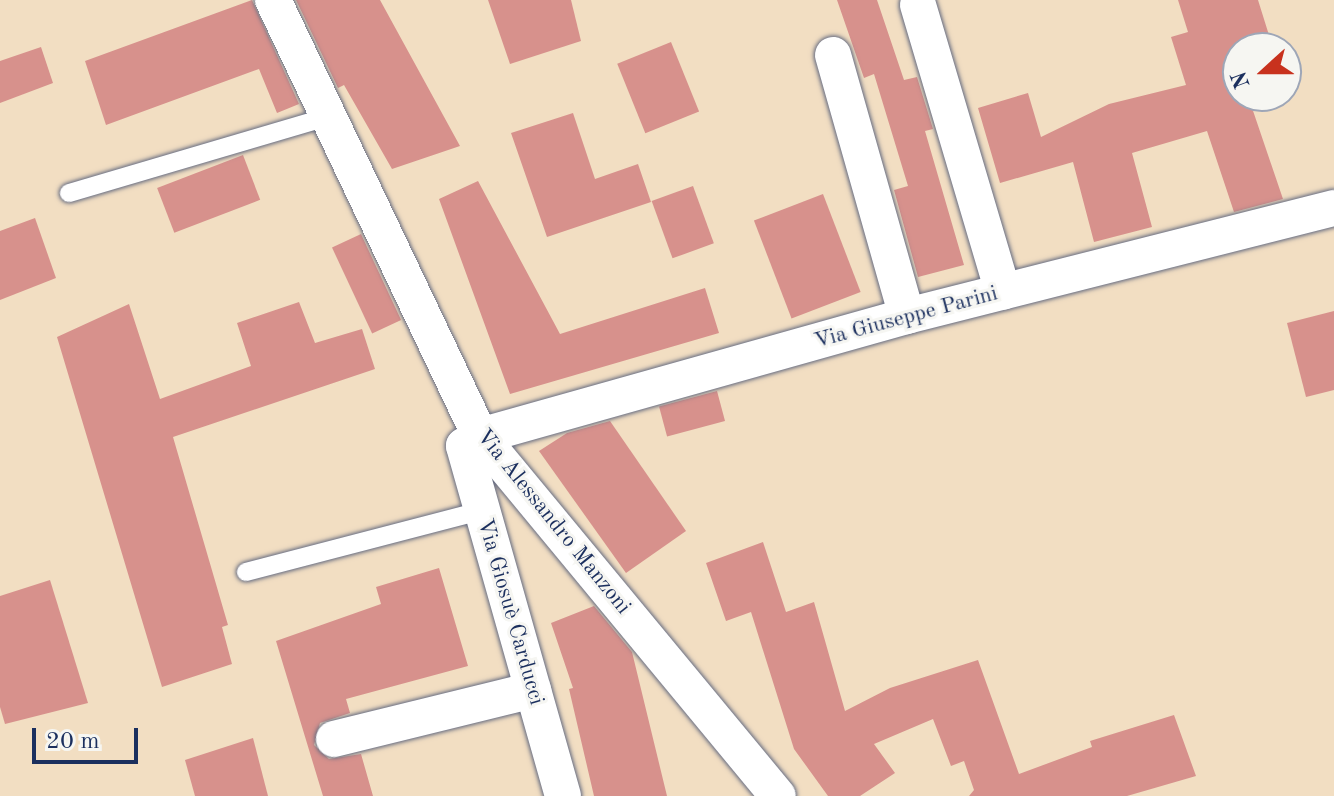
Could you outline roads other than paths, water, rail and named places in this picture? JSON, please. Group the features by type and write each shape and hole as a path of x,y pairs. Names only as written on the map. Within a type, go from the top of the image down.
{"street":[{"name":"Via Alessandro Manzoni","path":"273,0 480,436 778,796"},
{"path":"918,5 1003,292"},
{"path":"833,55 907,316"},
{"name":"Via Giuseppe Parini","path":"480,436 907,316 1334,208"},
{"name":"Via Giosuè Carducci","path":"480,436 464,446 563,796"},
{"path":"334,739 533,690"}],"lane":[{"path":"69,193 330,116"},
{"path":"246,572 481,511"}]}
